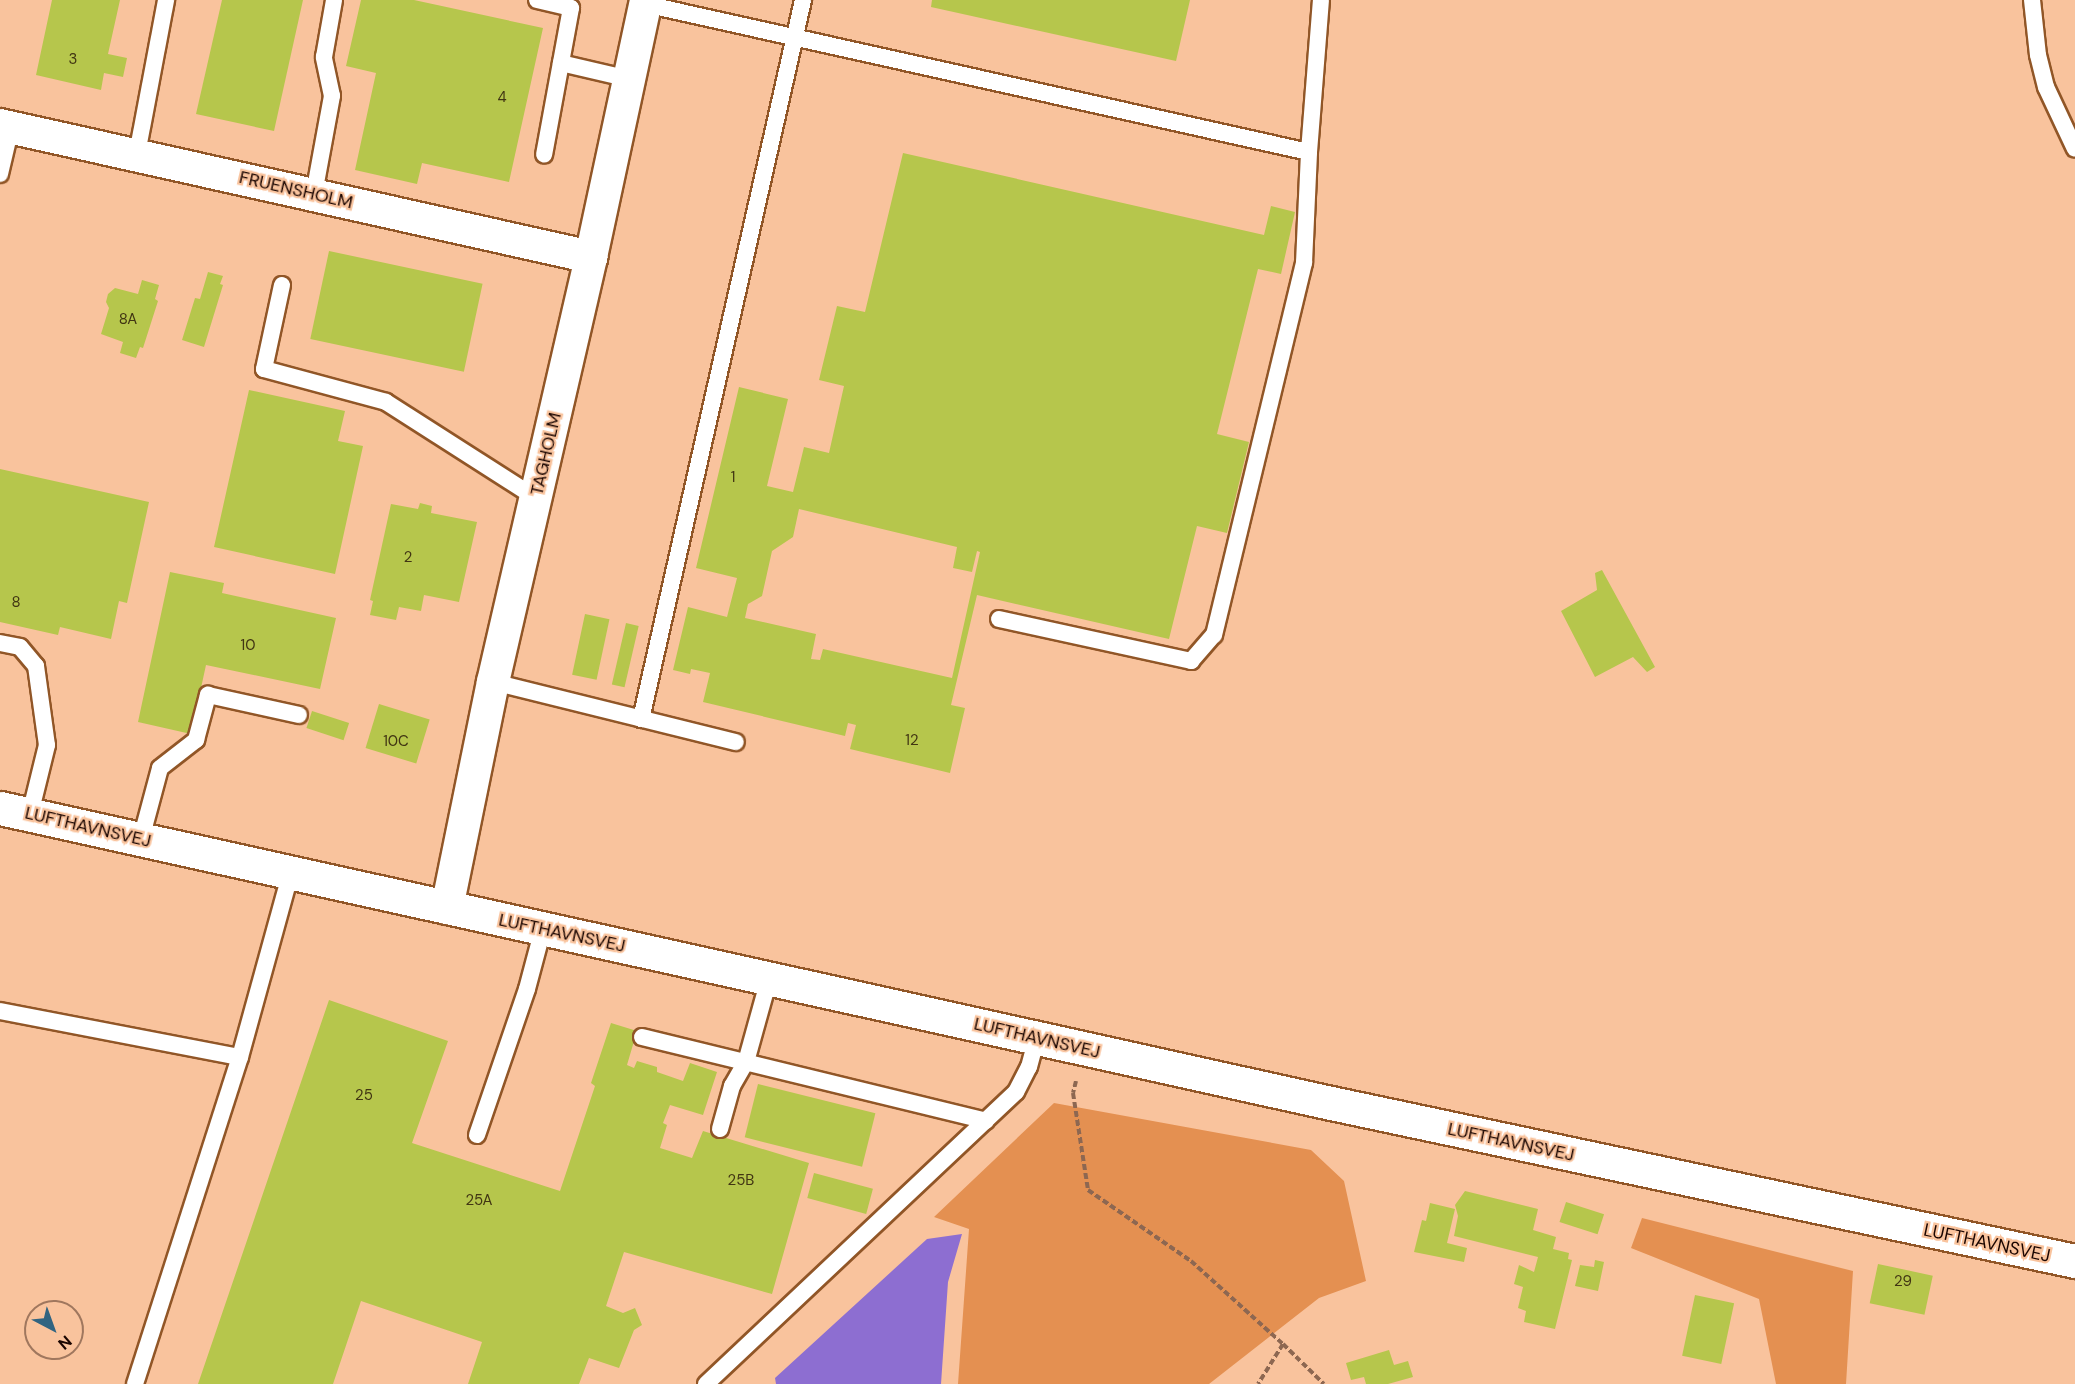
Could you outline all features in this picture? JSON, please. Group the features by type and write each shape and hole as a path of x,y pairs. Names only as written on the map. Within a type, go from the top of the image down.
{"street":[{"name":"TAGHOLM","path":"447,908 493,682 591,257 645,2"},
{"name":"FRUENSHOLM","path":"5,126 591,257"},
{"name":"LUFTHAVNSVEJ","path":"15,811 1479,1136 2075,1261"}],"lane":[{"path":"137,154 166,0"},
{"path":"314,194 332,96 324,57 334,0"},
{"path":"537,0 571,8 544,155"},
{"path":"641,719 803,0"},
{"path":"999,619 1191,661 1214,635 1304,263 1309,152 1321,0"},
{"path":"2032,0 2038,55 2046,87 2075,149"},
{"path":"645,2 794,39 1309,152"},
{"path":"561,63 629,79"},
{"path":"0,174 5,126"},
{"path":"282,285 264,369 386,402 536,498"},
{"path":"0,643 20,647 36,666 47,745 15,811"},
{"path":"493,682 736,742"},
{"path":"141,839 160,768 196,740 208,695 299,715"},
{"path":"135,1384 240,1057 291,872"},
{"path":"477,1135 527,988 543,929"},
{"path":"720,1129 732,1086 746,1062 769,979"},
{"path":"0,1011 240,1057"},
{"path":"642,1036 986,1121"},
{"path":"706,1384 1016,1092 1029,1067 1037,1038"}],"path":[{"path":"1084,1048 1073,1093 1088,1190 1191,1261 1324,1384"},
{"path":"1258,1384 1283,1344"}],"shaded area":[{"path":"1054,1103 1311,1150 1344,1181 1366,1281 1319,1298 1209,1384 958,1384 969,1229 934,1217"},
{"path":"1642,1218 1853,1271 1846,1384 1776,1384 1759,1299 1631,1248"},
{"path":"962,1234 948,1282 941,1384 776,1384 775,1378 927,1239"}],"building":[{"path":"52,0 120,0 108,54 127,58 123,77 104,73 101,90 36,75"},
{"path":"222,0 303,0 274,131 196,114"},
{"path":"361,0 414,0 543,28 509,182 422,163 417,184 355,170 376,73 346,66"},
{"path":"932,0 1190,0 1176,61 931,7"},
{"path":"903,153 1264,235 1271,206 1295,212 1281,274 1258,269 1217,434 1249,442 1227,533 1197,526 1169,639 977,595 951,705 965,708 950,773 850,749 856,725 848,723 845,736 703,702 710,673 691,669 690,674 673,670 688,607 727,617 737,578 696,568 739,387 788,399 767,486 793,492 804,447 829,453 844,386 819,380 837,306 865,312","holes":["799,509 957,547 953,568 972,572 977,551 980,552 952,678 823,649 820,660 811,659 816,634 745,618 748,604 762,596 772,551 793,537"]},
{"path":"329,251 483,284 464,372 310,339"},
{"path":"208,272 223,276 220,284 223,285 204,347 182,340 195,298 200,299"},
{"path":"142,280 159,285 155,299 158,301 143,348 140,347 136,358 120,353 123,342 101,334 109,308 106,302 108,294 115,288 138,294"},
{"path":"249,390 345,411 338,441 363,446 335,574 214,547"},
{"path":"0,469 149,502 127,603 119,601 111,639 60,627 58,635 0,622"},
{"path":"420,503 432,506 431,513 477,522 459,602 424,595 421,611 399,607 396,620 370,615 373,601 370,600 391,504 418,509"},
{"path":"1602,570 1655,667 1647,672 1633,657 1595,677 1561,611 1597,590 1595,573"},
{"path":"170,572 224,583 222,593 336,618 320,689 206,665 191,734 138,722"},
{"path":"585,614 609,619 597,680 572,675"},
{"path":"626,623 639,626 624,687 612,684"},
{"path":"379,704 430,719 416,763 366,748"},
{"path":"312,711 349,723 344,740 306,728"},
{"path":"329,1000 448,1041 412,1143 560,1191 595,1086 591,1083 611,1023 637,1031 627,1065 634,1068 637,1061 657,1067 657,1072 683,1081 690,1063 717,1072 703,1115 670,1105 663,1123 667,1125 660,1148 692,1158 703,1131 809,1163 772,1294 624,1252 606,1306 623,1313 635,1308 642,1325 634,1330 619,1368 589,1358 579,1384 468,1384 482,1342 361,1301 333,1384 198,1384"},
{"path":"758,1084 875,1113 862,1167 745,1137"},
{"path":"814,1173 873,1189 866,1214 807,1198"},
{"path":"1465,1191 1538,1209 1533,1230 1556,1237 1553,1249 1569,1253 1568,1259 1572,1260 1555,1329 1524,1322 1526,1311 1518,1308 1523,1287 1514,1284 1519,1265 1534,1272 1538,1257 1454,1236 1458,1216 1455,1205"},
{"path":"1566,1202 1604,1214 1598,1234 1560,1222"},
{"path":"1430,1203 1455,1209 1447,1243 1467,1248 1464,1262 1414,1252 1422,1220 1426,1221"},
{"path":"1595,1260 1604,1262 1598,1291 1575,1286 1580,1265 1594,1267"},
{"path":"1878,1264 1933,1276 1924,1315 1870,1303"},
{"path":"1695,1295 1734,1303 1721,1364 1682,1356"},
{"path":"1389,1350 1394,1365 1408,1361 1413,1377 1388,1384 1366,1384 1364,1377 1351,1380 1346,1363"}]}
